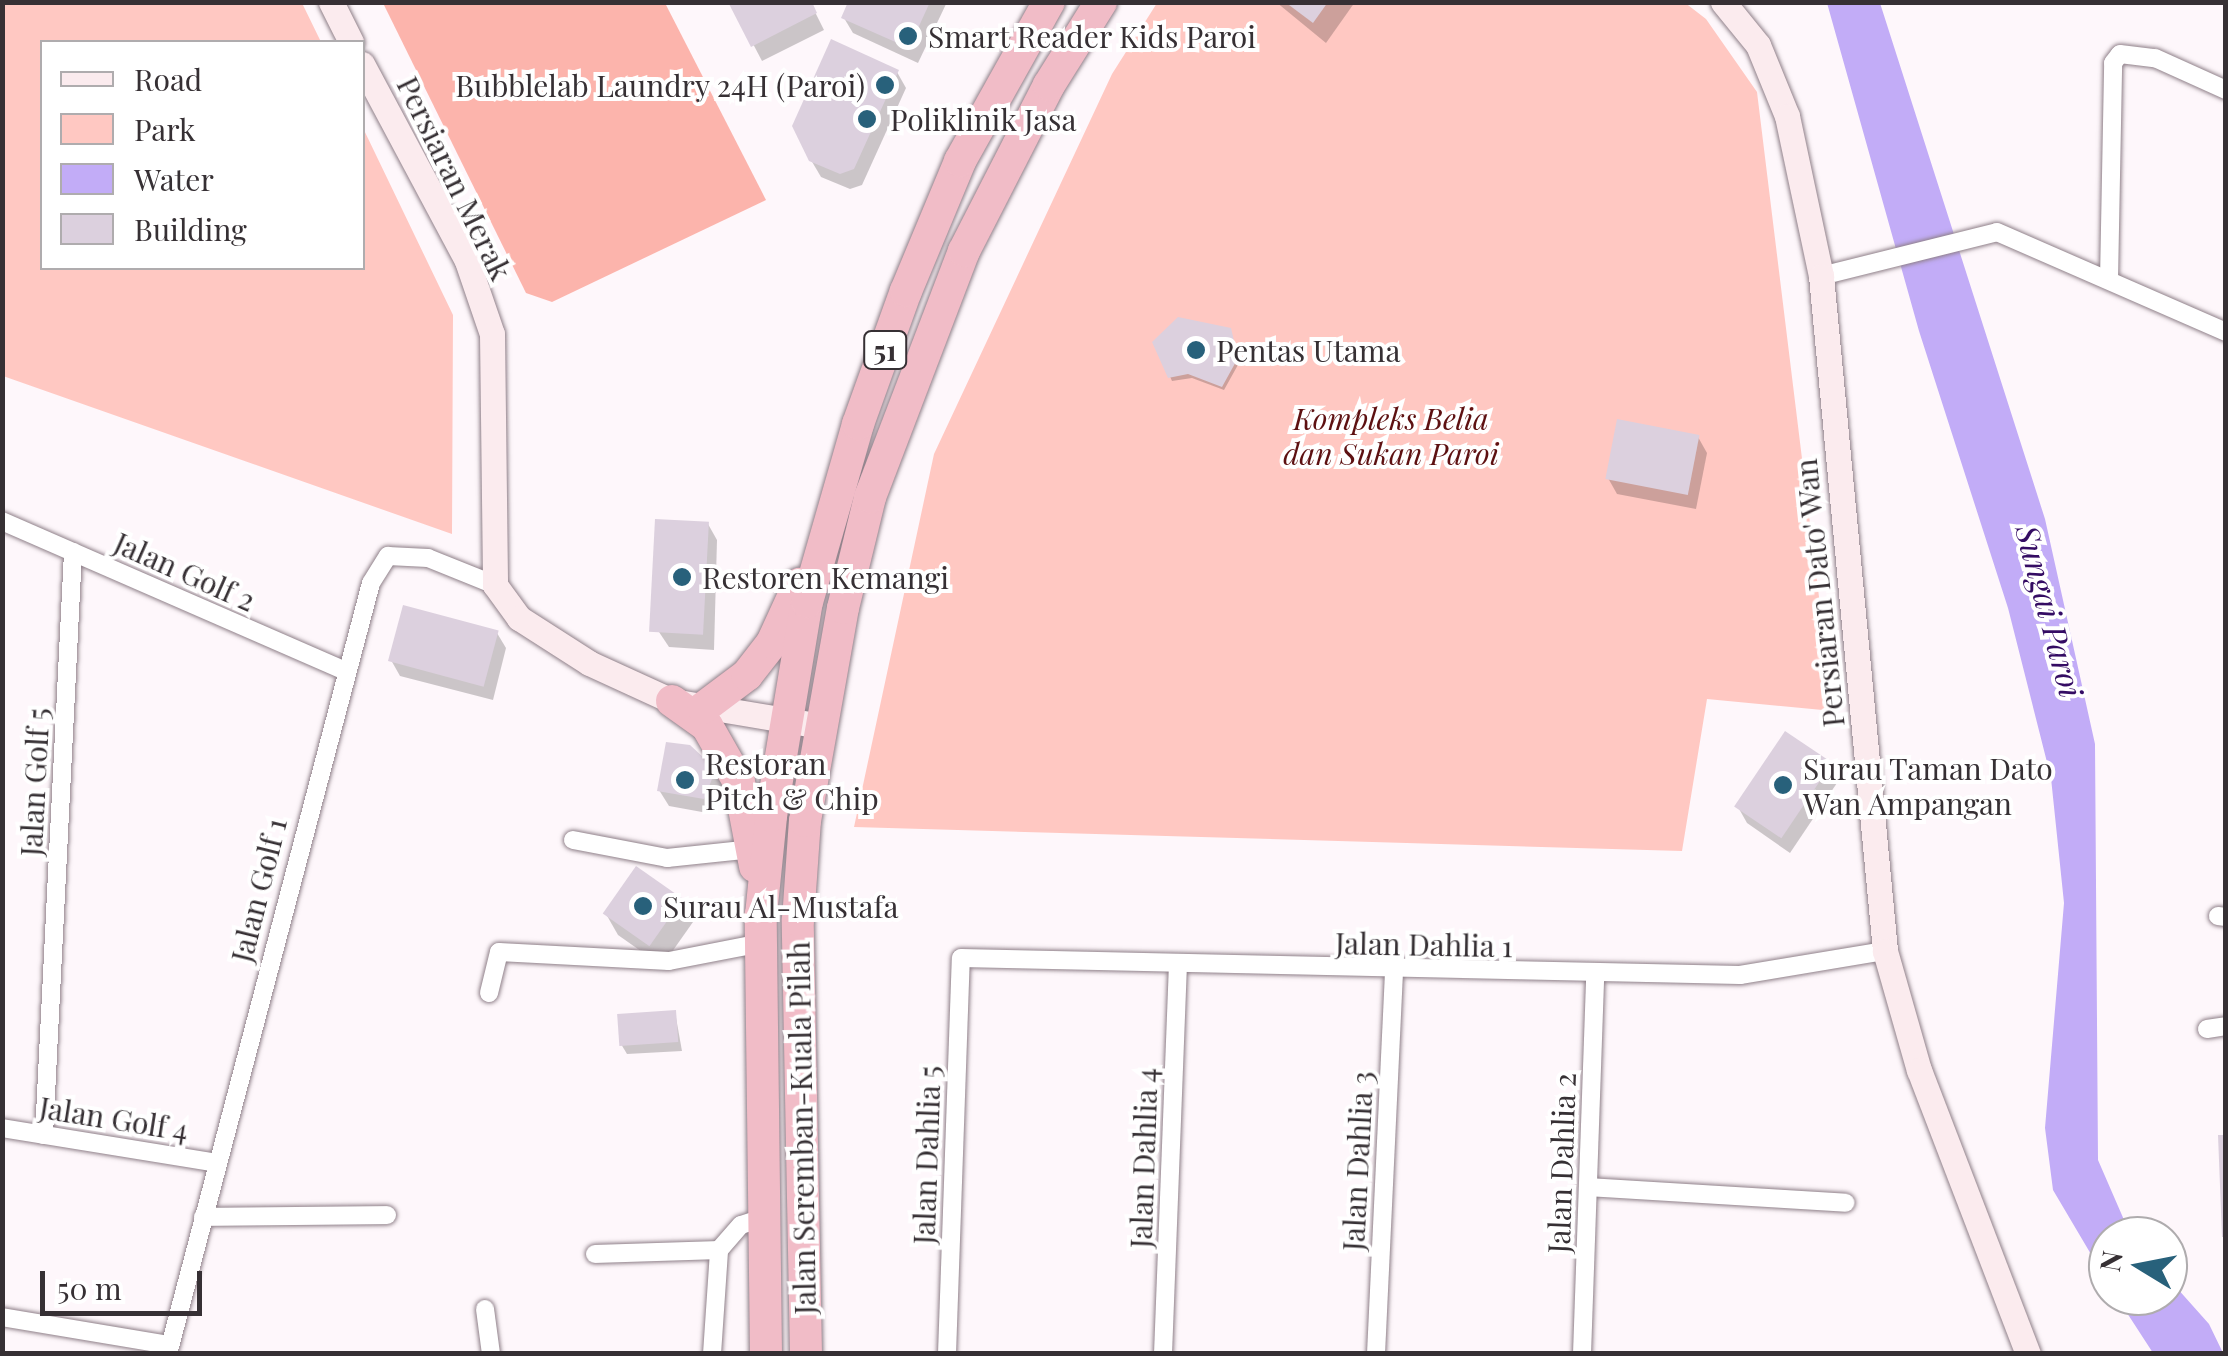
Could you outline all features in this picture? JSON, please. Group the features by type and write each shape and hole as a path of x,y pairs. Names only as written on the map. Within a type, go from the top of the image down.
{"highway":[{"name":"Jalan Seremban-Kuala Pilah","path":"766,1354 762,929 788,721 808,602 851,448 960,162 1049,2"},
{"name":"Jalan Seremban-Kuala Pilah","path":"806,1354 798,1013 806,821 870,497 914,372 964,251 1049,85 1101,2"},
{"path":"762,929 753,849 739,782 707,726 687,705 747,675 772,643 851,448"},
{"path":"764,1127 778,1104 781,1018 798,1013"}],"street":[{"path":"331,2 350,40"},
{"name":"Persiaran Dato' Wan","path":"1723,2 1758,45 1788,116 1821,276 1885,951 1919,1070 2029,1351"},
{"path":"2109,280 2113,63 2120,54 2155,58 2226,90"},
{"name":"Persiaran Merak","path":"365,70 467,261 492,334 495,585"},
{"path":"1821,276 1997,232 2226,332"},
{"name":"Jalan Golf 2","path":"2,522 344,670"},
{"name":"Jalan Golf 5","path":"44,1135 73,552"},
{"name":"Jalan Golf 1","path":"169,1349 344,670 371,583 388,556 428,558 495,585"},
{"path":"495,585 519,618 589,662 687,705 822,726"},
{"path":"573,840 655,858 753,849"},
{"path":"488,993 492,958 507,950 669,961 762,929"},
{"name":"Jalan Dahlia 1","path":"962,958 1740,976 1885,951"},
{"name":"Jalan Dahlia 5","path":"947,1354 962,958"},
{"name":"Jalan Dahlia 4","path":"1164,1354 1178,964"},
{"name":"Jalan Dahlia 3","path":"1376,1354 1394,970"},
{"name":"Jalan Dahlia 2","path":"1582,1354 1595,975"},
{"name":"Jalan Golf 4","path":"2,1128 217,1163"},
{"path":"1588,1187 1846,1202"},
{"path":"203,1216 387,1214"},
{"path":"712,1354 719,1250 741,1225 765,1218"},
{"path":"595,1254 719,1250"},
{"path":"485,1309 491,1354"},
{"path":"2,1317 169,1349"}],"green space":[{"path":"3,2 302,3 320,40 40,40 40,270 365,270 365,132 453,315 452,534 3,376"},
{"name":"Kompleks Belia dan Sukan Paroi","path":"1684,2 1706,19 1757,92 1833,711 1707,699 1682,851 854,827 934,454 1112,74 1157,3"}],"shaded area":[{"path":"383,3 665,3 766,200 552,302 526,293"}],"water":[{"name":"Sungai Paroi","path":"1827,3 1880,3 2045,519 2095,744 2098,1160 2122,1216 2088,1216 2088,1249 2053,1190 2045,1128 2064,903 2051,778 2008,608 1919,331"},
{"path":"2188,1300 2209,1324 2223,1353 2153,1353 2129,1316 2188,1316"}],"building":[{"path":"728,2 812,2 817,13 751,47"},
{"path":"848,2 930,2 909,48 841,18"},
{"path":"1285,2 1328,2 1313,23"},
{"path":"831,39 899,70 854,169 840,174 809,161 792,126"},
{"name":"Pentas Utama","path":"1178,317 1231,328 1238,358 1222,387 1188,374 1168,378 1152,342"},
{"path":"1617,419 1699,435 1688,495 1605,479"},
{"name":"Restoren Kemangi","path":"655,519 709,522 703,635 649,632"},
{"path":"403,605 499,631 484,687 388,661"},
{"name":"Surau Taman Dato Wan Ampangan","path":"1785,731 1832,763 1781,838 1734,806"},
{"name":"Restoran Pitch & Chip","path":"666,742 690,745 716,769 704,799 657,791"},
{"name":"Surau Al-Mustafa","path":"636,866 683,899 649,946 603,914"},
{"path":"676,1010 678,1042 619,1046 617,1014"},
{"path":"2218,1135 2226,1135 2226,1237 2222,1237"}],"place":[{"name":"Smart Reader Kids Paroi","path":"908,36"},
{"name":"Bubblelab Laundry 24H (Paroi)","path":"885,85"},
{"name":"Poliklinik Jasa","path":"867,119"},
{"name":"Pentas Utama","path":"1196,350"},
{"name":"Restoren Kemangi","path":"682,577"},
{"name":"Restoran Pitch & Chip","path":"685,780"},
{"name":"Surau Taman Dato Wan Ampangan","path":"1783,785"},
{"name":"Surau Al-Mustafa","path":"643,906"}]}
